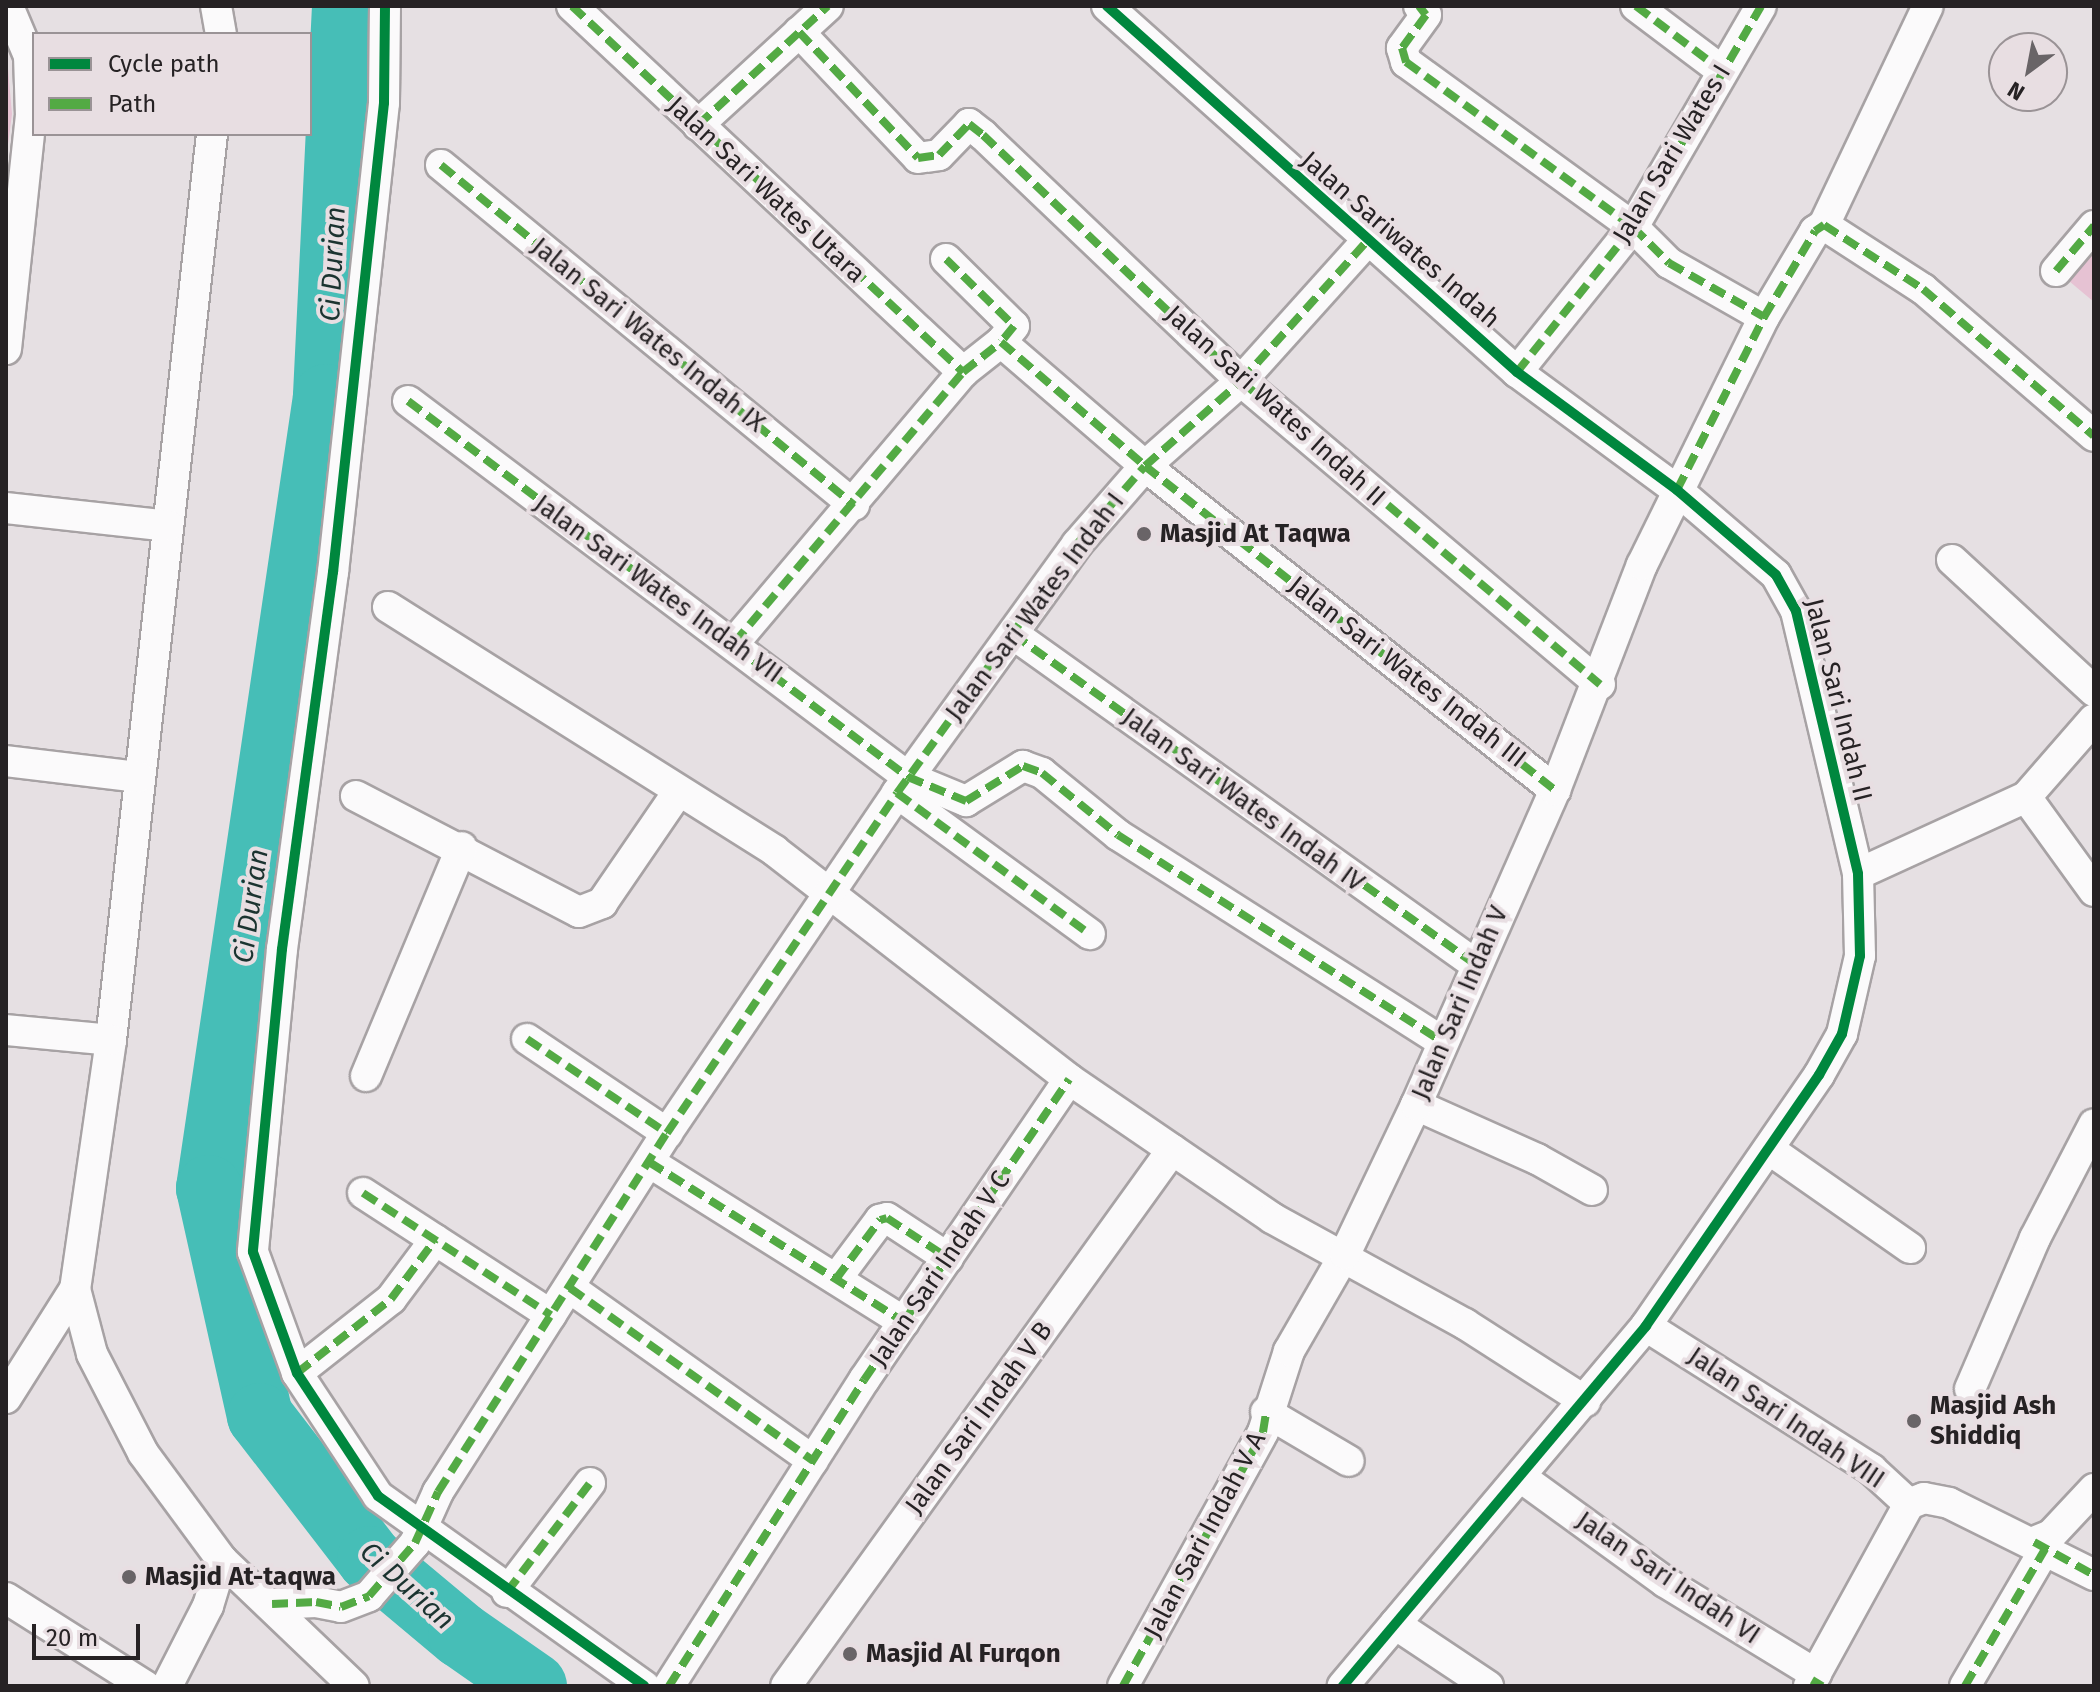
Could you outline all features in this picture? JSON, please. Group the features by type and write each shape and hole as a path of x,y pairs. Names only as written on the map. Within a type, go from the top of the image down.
{"street":[{"path":"6,347 31,116 29,56 8,6"},
{"path":"216,6 221,32"},
{"path":"385,6 384,103 333,572 282,949 253,1252 297,1373 378,1496 420,1536 644,1686"},
{"path":"698,125 828,6"},
{"name":"Jalan Sariwates Indah","path":"1107,6 1366,242 1517,372 1677,490"},
{"path":"1419,6 1426,15 1402,48 1406,62 1633,227 1669,263 1764,317"},
{"path":"1636,6 1721,70"},
{"name":"Jalan Sari Wates I","path":"1517,372 1633,227 1721,70 1761,6"},
{"name":"Jalan Sari Indah V","path":"1345,1254 1416,1105 1441,1041 1555,790 1600,684 1642,565 1677,490 1764,317 1815,231 1824,225 1928,6"},
{"name":"Jalan Sari Wates Utara","path":"579,8 698,125 963,372"},
{"name":"Jalan Sari Wates Indah II","path":"799,32 918,158 939,155 959,130 969,124 983,135 1241,381 1600,684"},
{"path":"212,136 111,1040 75,1289 92,1354 143,1453 222,1560 272,1604 354,1686"},
{"name":"Jalan Sari Wates Indah IX","path":"441,165 854,505"},
{"path":"1824,225 1923,289 2094,436"},
{"path":"2056,271 2094,226"},
{"name":"Jalan Sari Wates Indah I","path":"420,1536 438,1492 667,1133 903,785 1077,544 1145,466 1241,381 1366,242"},
{"path":"734,643 854,505 963,372 1001,342 1014,326 946,259"},
{"name":"Jalan Sari Wates Indah III","path":"1001,342 1145,466 1555,790"},
{"name":"Jalan Sari Wates Indah VII","path":"408,401 734,643 903,785"},
{"name":"Jalan Sari Indah II","path":"1343,1686 1522,1478 1646,1326 1770,1150 1842,1034 1860,956 1858,874 1788,591 1677,490"},
{"path":"6,508 168,526"},
{"path":"1952,560 2094,691"},
{"path":"388,607 832,892 957,996 1069,1079 1272,1218 1345,1254 1585,1401"},
{"name":"Jalan Sari Wates Indah IV","path":"1013,634 1475,964"},
{"path":"1858,874 2026,797 2094,719"},
{"path":"6,761 139,777"},
{"path":"903,785 966,801 1023,766 1042,773 1118,835 1441,1041"},
{"path":"903,785 1090,934"},
{"path":"356,796 462,847 569,908 588,912 602,903 678,792"},
{"path":"2026,797 2094,891"},
{"path":"366,1076 462,847"},
{"path":"6,1030 111,1040"},
{"path":"527,1039 667,1133"},
{"name":"Jalan Sari Indah V C","path":"669,1686 904,1322 1069,1079"},
{"path":"1416,1105 1537,1159 1592,1190"},
{"path":"1970,1389 2035,1238 2094,1124"},
{"name":"Jalan Sari Indah V B","path":"786,1686 1172,1150"},
{"path":"1770,1150 1910,1248"},
{"path":"649,1162 904,1322"},
{"path":"363,1193 551,1315"},
{"path":"836,1279 880,1220 887,1218 948,1258"},
{"path":"297,1373 391,1299 435,1240"},
{"name":"Jalan Sari Indah V A","path":"1123,1686 1263,1432 1266,1412 1289,1351 1345,1254"},
{"path":"570,1288 813,1461"},
{"path":"6,1398 75,1289"},
{"name":"Jalan Sari Indah VIII","path":"1646,1326 1871,1469 1909,1504 1815,1682"},
{"path":"1266,1412 1349,1461"},
{"name":"Jalan Sari Indah VI","path":"1522,1478 1665,1582 1815,1682"},
{"path":"507,1592 590,1483"},
{"path":"1965,1686 2040,1546 2094,1489"},
{"path":"1909,1504 1924,1498 1949,1503 2094,1575"},
{"path":"272,1604 316,1602 341,1607 369,1596 420,1536"},
{"path":"167,1686 208,1606 222,1560"},
{"path":"6,1598 145,1686"},
{"path":"1395,1624 1488,1686"}],"shaded area":[{"path":"6,45 12,114 6,160"},
{"path":"2094,238 2094,302 2063,276"}],"waterway":[{"name":"Ci Durian","path":"345,6 326,397 209,1188 260,1416 370,1559 461,1635 534,1686"},
{"path":"461,1635 488,1686"}],"marked path":[{"path":"572,6 963,372"},
{"path":"698,125 828,6"},
{"path":"1419,6 1426,15 1402,48 1406,62 1633,227 1669,263 1764,317 1815,231 1824,225 1923,289 2094,436"},
{"path":"1636,6 1721,70"},
{"path":"1517,372 1633,227 1761,6"},
{"path":"799,32 918,158 939,155 969,124 983,135 1241,381 1600,684"},
{"path":"441,165 854,505"},
{"path":"2056,271 2094,226"},
{"path":"272,1604 316,1602 341,1607 369,1596 415,1543 438,1492 667,1133 897,793 1077,544 1145,466 1241,381 1366,242"},
{"path":"946,259 1014,326 1001,342"},
{"path":"1673,487 1677,490 1764,317"},
{"path":"734,643 963,372 1001,342 1145,466 1555,790"},
{"path":"408,401 908,777 966,801 1023,766 1042,773 1118,835 1441,1041"},
{"path":"1013,634 1475,964"},
{"path":"897,793 1090,934"},
{"path":"527,1039 667,1133"},
{"path":"669,1686 864,1380 1069,1079"},
{"path":"649,1162 904,1322"},
{"path":"363,1193 551,1315"},
{"path":"836,1279 880,1220 887,1218 948,1258"},
{"path":"297,1373 391,1299 435,1240"},
{"path":"570,1288 813,1461"},
{"path":"1123,1686 1263,1432 1266,1412"},
{"path":"507,1592 590,1483"},
{"path":"2034,1542 2094,1575"},
{"path":"1965,1686 2045,1549"},
{"path":"1812,1680 1822,1686"}],"cycle path":[{"path":"385,6 384,103 333,572 282,949 253,1252 297,1373 378,1496 644,1686"},
{"path":"1107,6 1517,372 1677,490 1776,575 1796,611 1858,874 1860,956 1842,1034 1819,1075 1646,1326 1343,1686"}],"place":[{"name":"Masjid At Taqwa","path":"1144,534"},
{"name":"Masjid Ash Shiddiq","path":"1914,1421"},
{"name":"Masjid At-taqwa","path":"129,1577"},
{"name":"Masjid Al Furqon","path":"850,1654"}]}
